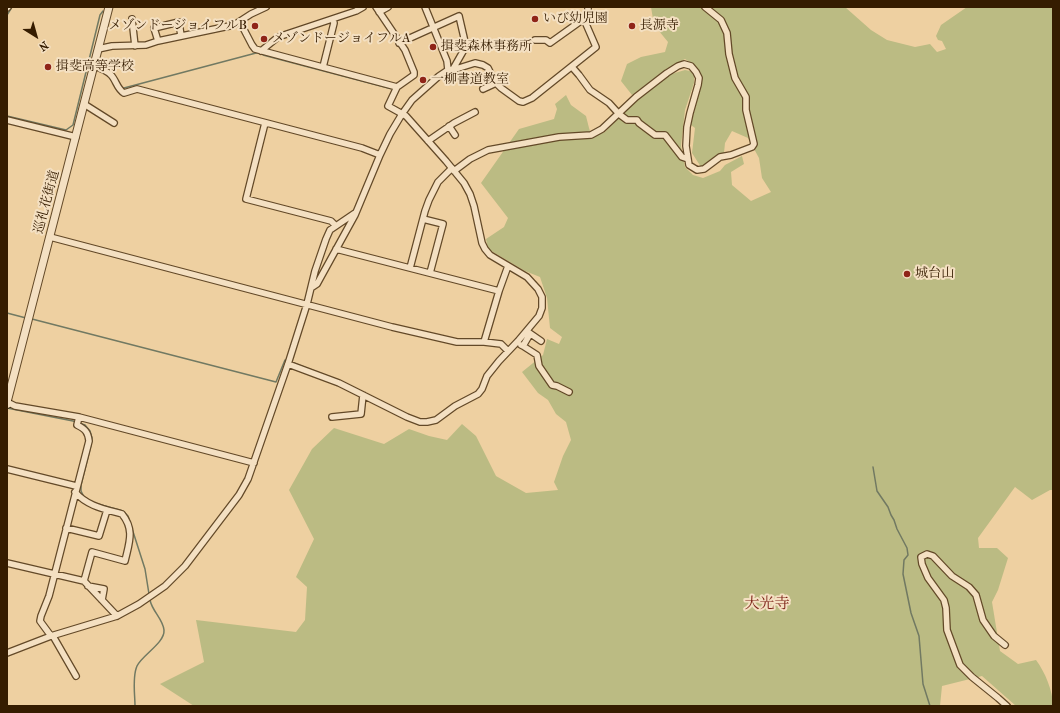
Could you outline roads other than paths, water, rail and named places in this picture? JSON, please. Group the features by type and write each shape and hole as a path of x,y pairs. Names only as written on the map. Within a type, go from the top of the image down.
{"street":[{"name":"巡礼花街道","path":"7,403 109,7"},
{"path":"98,49 112,46 146,45 181,36 234,26 251,14 266,7"},
{"path":"261,51 278,37 356,11 363,7"},
{"path":"288,364 339,383 420,422 436,420 455,406 478,394 482,389 487,376 508,351 528,332 539,316 542,308 542,297 538,289 527,277 490,255 485,249 482,243 470,194 453,170 406,116 388,106 397,87 414,75 405,50 377,10 388,7"},
{"path":"425,7 450,70"},
{"path":"535,40 546,40 550,43 585,18 588,14 588,7"},
{"path":"410,268 429,200 438,182 453,170 488,150 559,137 591,134 602,129 618,112 636,97 672,70 684,64 691,66 699,78 687,127 686,146 689,165 697,170 704,169 720,157 731,155 752,147 754,144 746,110 746,97 735,78 729,54 727,33 721,20 705,7"},
{"path":"311,288 316,284 359,207 380,155 402,114 412,100 450,70 465,48 459,16 399,43"},
{"path":"450,70 475,63 483,65 488,68 496,83 519,101 524,102 532,98 596,47 585,18"},
{"path":"132,19 135,46"},
{"path":"323,67 334,23 333,19"},
{"path":"158,41 154,28 179,22 181,36"},
{"path":"240,22 255,49 397,87"},
{"path":"94,66 105,70 112,76 120,91 124,92 137,89 362,148 380,155"},
{"path":"572,67 590,90 609,103 627,120 637,120 655,135 665,135 682,157 688,159"},
{"path":"483,90 496,83"},
{"path":"84,104 114,124"},
{"path":"428,141 449,126 475,112"},
{"path":"7,120 76,137"},
{"path":"265,123 246,199 331,221 335,225"},
{"path":"449,126 455,135"},
{"path":"7,653 52,636 117,616 139,604 165,586 185,566 239,495 248,479 288,364 307,304 317,264 330,230 355,213"},
{"path":"423,219 442,224 430,273"},
{"path":"50,237 457,342 484,342 501,344 508,351"},
{"path":"336,249 499,291"},
{"path":"484,342 508,266"},
{"path":"528,332 541,341"},
{"path":"523,346 528,332"},
{"path":"517,342 536,354 539,366 552,385 569,392"},
{"path":"332,417 361,414 363,395"},
{"path":"7,403 15,406 79,418 254,463"},
{"path":"76,676 52,636 40,621 89,441 88,433 78,425 79,418"},
{"path":"7,469 76,489 80,498 88,504 122,514 130,528 130,537 125,561 92,552 86,583"},
{"path":"66,528 99,536 107,510"},
{"path":"1005,645 994,636 983,620 976,595 970,587 948,573 932,556 927,554 921,557 922,564 928,578 944,600 948,630 960,665 1007,706"},
{"path":"7,563 54,574 104,589 102,600"},
{"path":"86,583 117,616"}],"waterway":[{"path":"7,15 12,7"},
{"path":"7,116 66,130 73,125 100,15 103,11"},
{"path":"124,88 258,53"},
{"path":"263,55 392,89"},
{"path":"7,313 26,318"},
{"path":"32,319 276,382 285,360 287,361"},
{"path":"291,362 338,380"},
{"path":"7,408 73,421 85,425 90,431 92,438 81,485 81,491 84,497"},
{"path":"873,467 877,491 888,507 907,548 908,555 904,560 903,574 911,613 919,636 923,684 930,706"},
{"path":"98,504 123,511 128,516 145,569 149,594"},
{"path":"135,706 135,670 143,658 161,640 164,630 150,600"}],"place":[{"name":"いび幼児園","path":"535,19"},
{"name":"メゾンドージョイフルB","path":"255,26"},
{"name":"長源寺","path":"632,26"},
{"name":"メゾンドージョイフルA","path":"264,39"},
{"name":"揖斐森林事務所","path":"433,47"},
{"name":"揖斐高等学校","path":"48,67"},
{"name":"一柳書道教室","path":"423,80"},
{"name":"城台山","path":"907,274"}],"district":[{"name":"大光寺","path":"767,604"}]}
